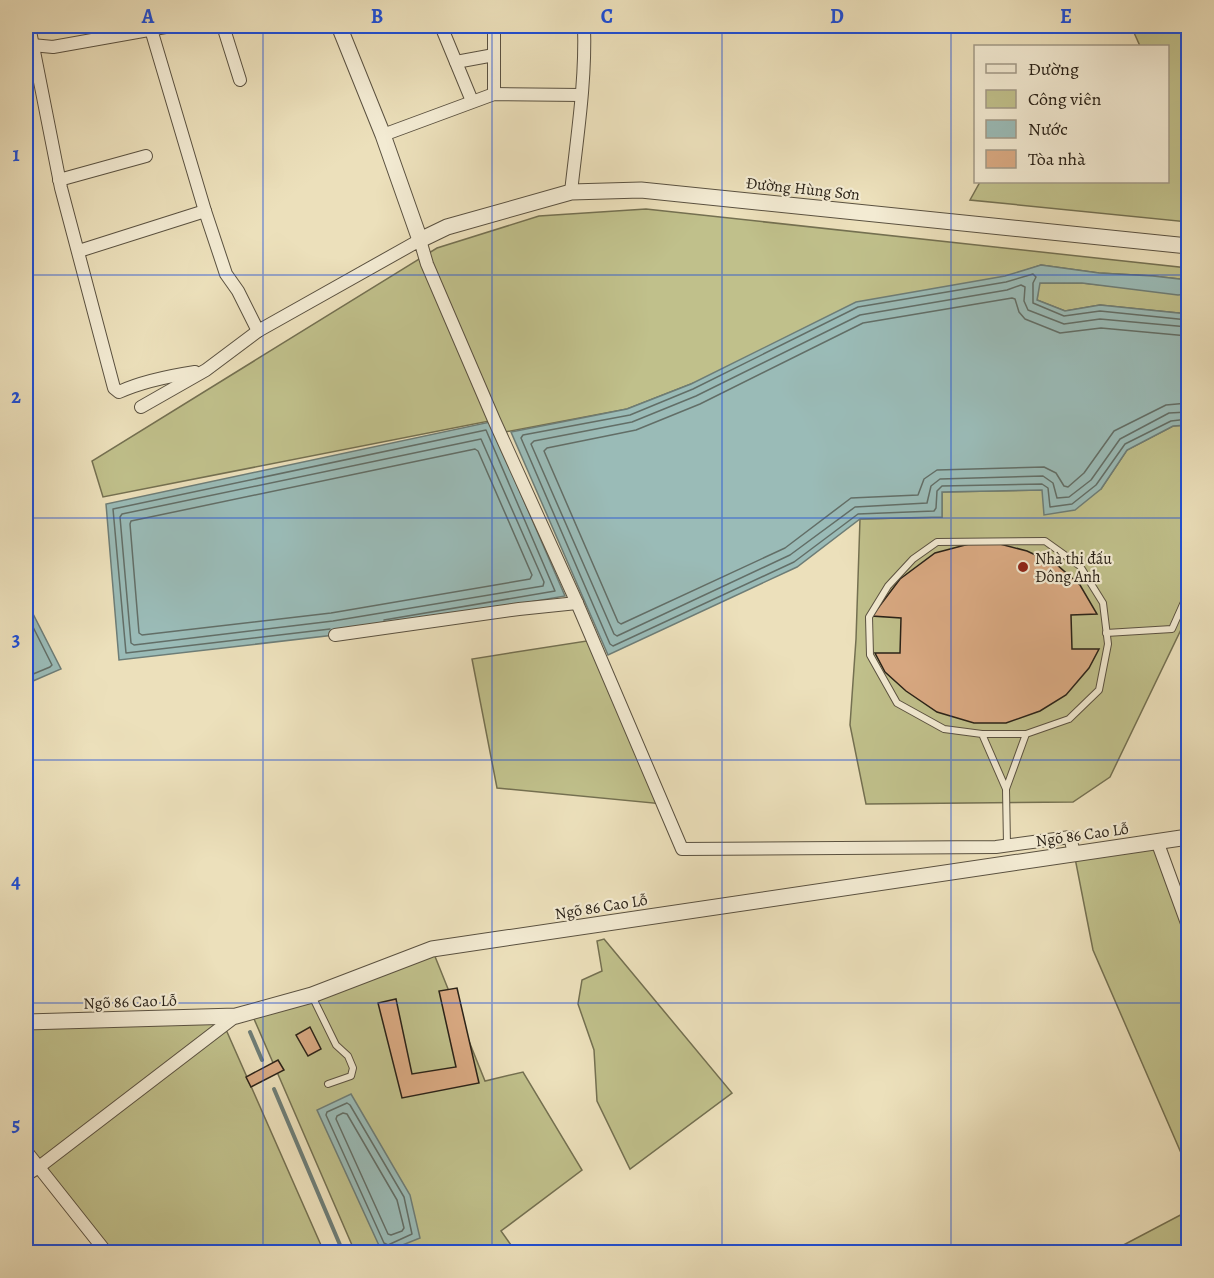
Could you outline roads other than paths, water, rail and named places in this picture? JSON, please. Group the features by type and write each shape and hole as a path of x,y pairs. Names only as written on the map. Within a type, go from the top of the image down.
{"street":[{"path":"29,26 29,47 59,180 116,390 119,392 159,378 206,370"},
{"path":"29,47 53,47 150,27 171,26"},
{"path":"223,26 240,80"},
{"path":"339,26 383,135 427,264 494,420 577,603 682,849 1007,845 1070,837 1074,853"},
{"path":"441,26 471,100"},
{"path":"494,26 494,94"},
{"path":"571,192 585,46 584,26"},
{"path":"150,27 205,212 226,274 238,291 258,331"},
{"path":"456,62 494,55"},
{"path":"383,135 471,100 494,94 581,95"},
{"path":"59,180 146,156"},
{"name":"Đường Hùng Sơn","path":"420,240 447,227 571,192 641,190 1188,246"},
{"path":"79,251 205,212"},
{"path":"141,407 206,370 258,331 420,240"},
{"path":"335,635 577,603"},
{"name":"Ngõ 86 Cao Lỗ","path":"26,1022 236,1016 312,995 432,950 1188,837"},
{"path":"1157,841 1187,920"},
{"path":"26,1175 236,1016"},
{"path":"26,1151 106,1252"}],"lane":[{"path":"1045,541 1080,566 1103,603 1108,644 1099,690 1069,718 1026,734 982,734 944,729 897,703 870,655 869,617 888,586 913,559 938,542 1045,541"},
{"path":"1106,633 1172,629 1184,602"},
{"path":"982,734 1006,789"},
{"path":"1007,845 1006,789 1026,734"},
{"path":"312,995 336,1046 348,1056 353,1068 351,1076 328,1084"}],"water":[{"path":"1041,265 1099,273 1188,280 1188,294 1178,295 1082,283 1040,283 1037,300 1065,311 1100,305 1188,314 1188,425 1173,426 1127,450 1101,489 1075,510 1044,515 1042,490 942,492 942,517 860,519 797,567 608,655 511,432 627,409 691,384 856,302 1005,276"},
{"path":"490,422 565,596 335,635 119,660 106,504"},
{"path":"26,600 61,669 26,684"},
{"path":"351,1094 410,1195 420,1238 385,1252 382,1252 317,1110"}],"waterway":[{"path":"250,1032 262,1060"},
{"path":"274,1089 343,1252"}],"place":[{"name":"Nhà thi đấu Đông Anh","path":"1023,567"}]}
